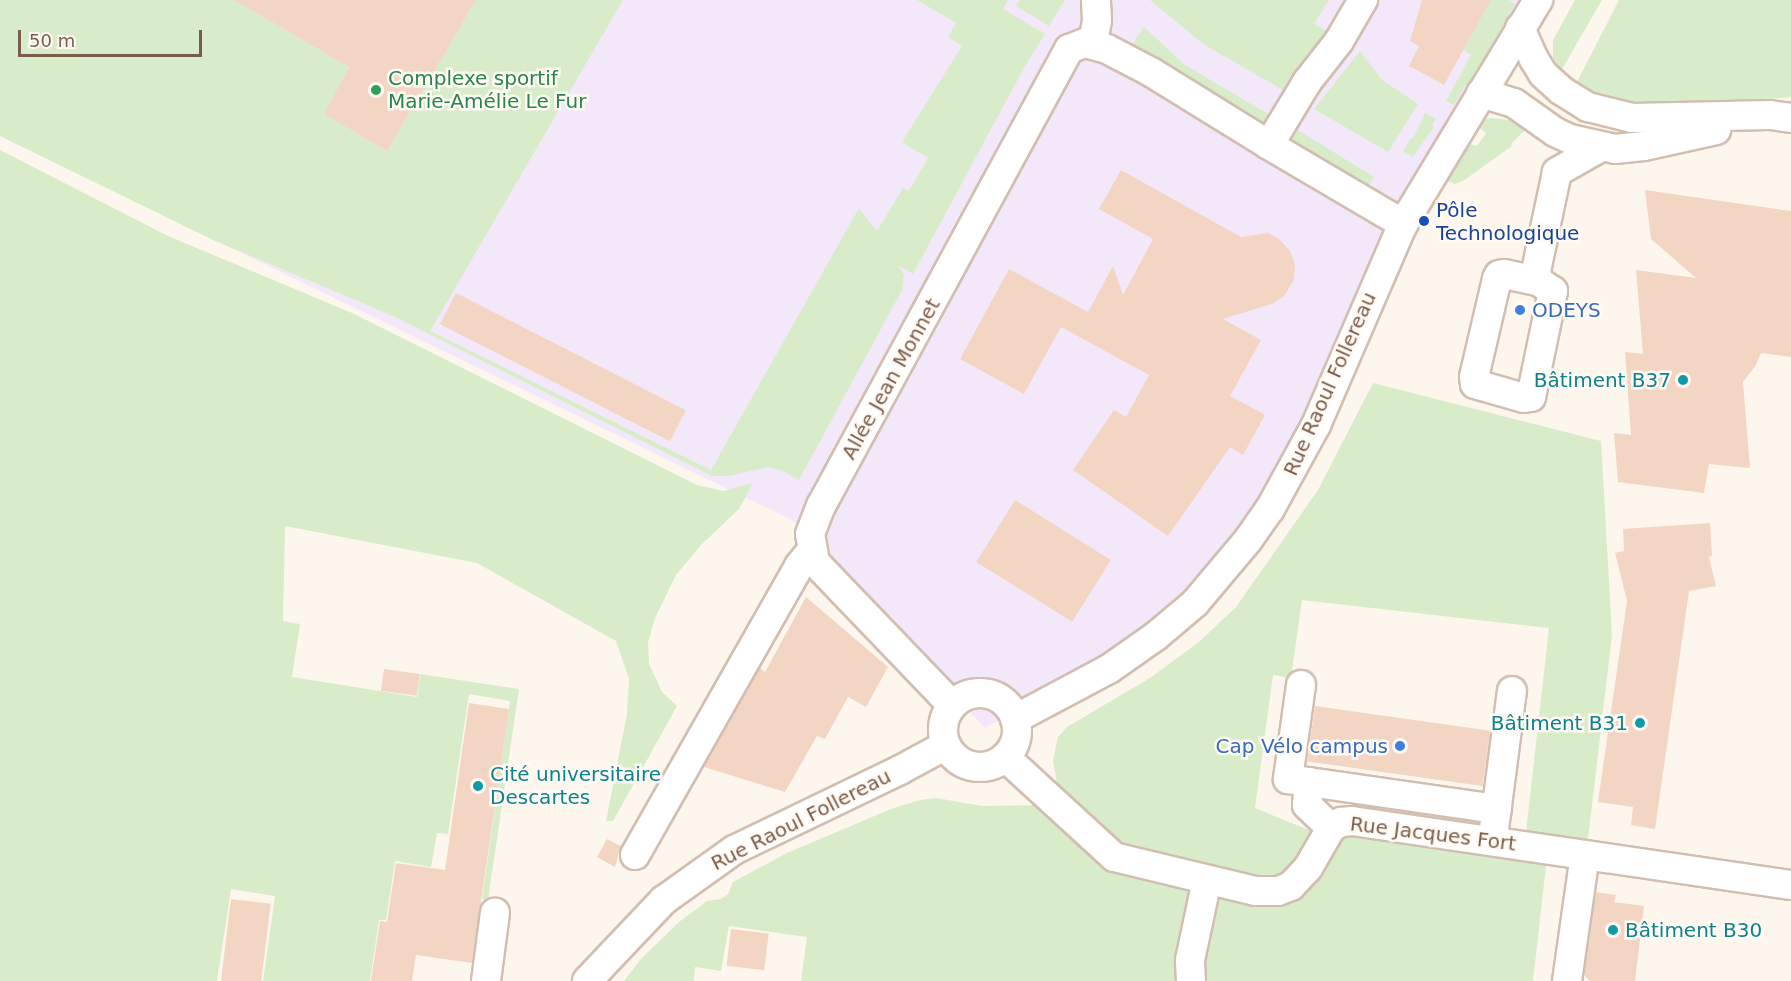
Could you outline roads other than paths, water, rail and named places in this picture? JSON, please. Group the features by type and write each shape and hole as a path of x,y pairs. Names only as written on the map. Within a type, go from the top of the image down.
{"street":[{"path":"1096,0 1097,20 1093,44 1151,72 1269,146 1404,224"},
{"path":"1269,146 1307,82 1339,41 1363,0"},
{"name":"Rue Raoul Follereau","path":"1016,719 1109,669 1156,636 1195,603 1224,572 1270,509 1295,466 1404,224 1538,0"},
{"path":"1520,28 1534,59 1544,74 1562,92 1588,107 1606,113 1649,119 1780,116"},
{"name":"Allée Jean Monnet","path":"811,551 811,528 821,506 935,300 1065,54 1073,45 1093,44"},
{"path":"1481,93 1514,102 1555,132 1570,139 1615,149 1644,146 1780,116"},
{"path":"1555,132 1556,146 1523,273 1528,279 1536,271 1557,172 1601,147"},
{"path":"811,551 815,562 952,705"},
{"path":"635,855 799,566 811,551"},
{"path":"1301,685 1288,779 1497,809"},
{"path":"1492,841 1512,691"},
{"path":"974,693 990,694 1005,703 1016,719 1015,741 1005,757 988,766 975,767 958,760 946,745 943,724 952,705 974,693"},
{"name":"Rue Raoul Follereau","path":"587,981 664,900 734,850 900,770 946,745"},
{"name":"Rue Jacques Fort","path":"1005,757 1113,857 1256,891 1278,891 1291,886 1308,868 1331,828 1341,822 1353,821 1791,885"},
{"path":"1309,782 1307,805 1331,828"},
{"path":"1567,981 1585,855"},
{"path":"1191,981 1190,960 1207,880"},
{"path":"486,981 495,913"}],"place":[{"name":"Complexe sportif Marie-Amélie Le Fur","path":"376,90"},
{"name":"Pôle Technologique","path":"1424,221"},
{"name":"ODEYS","path":"1520,310"},
{"name":"Bâtiment B37","path":"1683,380"},
{"name":"Bâtiment B31","path":"1640,723"},
{"name":"Cap Vélo campus","path":"1400,746"},
{"name":"Cité universitaire Descartes","path":"478,786"},
{"name":"Bâtiment B30","path":"1613,930"}]}
